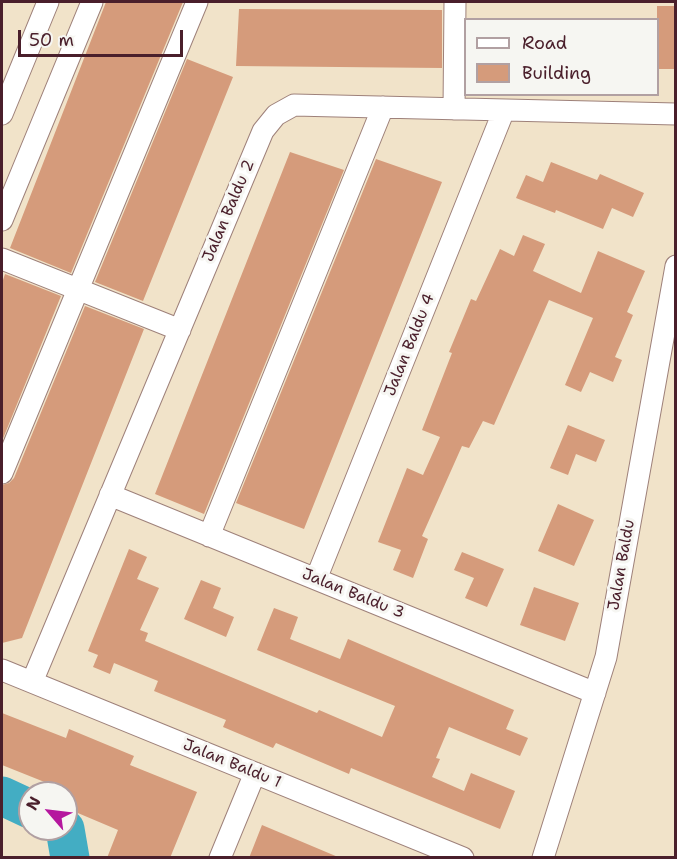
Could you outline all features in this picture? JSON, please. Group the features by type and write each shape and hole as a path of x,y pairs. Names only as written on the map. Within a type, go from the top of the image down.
{"street":[{"path":"2,114 48,2"},
{"path":"2,220 92,2"},
{"path":"2,473 197,2"},
{"path":"454,109 455,2"},
{"name":"Jalan Baldu 2","path":"32,682 263,131 276,115 294,105 675,114"},
{"path":"210,536 383,107"},
{"name":"Jalan Baldu 4","path":"316,579 504,110"},
{"path":"2,259 180,330"},
{"name":"Jalan Baldu","path":"543,858 606,657 675,266"},
{"name":"Jalan Baldu 3","path":"110,495 595,693"},
{"name":"Jalan Baldu 1","path":"2,670 463,858"},
{"path":"220,858 255,773"}],"building":[{"path":"106,2 183,2 71,273 10,248"},
{"path":"657,6 675,6 675,69 659,69 659,18 657,18"},
{"path":"239,9 442,10 442,68 236,66"},
{"path":"187,59 233,77 143,301 95,282"},
{"path":"290,152 344,170 204,514 155,494"},
{"path":"376,159 442,182 304,529 236,503"},
{"path":"551,162 597,180 600,174 644,193 633,217 612,208 603,229 556,210 555,213 516,198 526,175 543,182"},
{"path":"523,235 545,244 533,271 581,293 598,251 645,271 627,312 633,315 615,357 622,360 613,382 590,372 581,392 565,385 593,318 549,300 494,425 483,421 469,448 462,446 422,536 428,539 413,578 393,570 401,550 378,542 407,468 423,475 440,437 422,430 452,353 449,352 471,299 476,301 500,249 514,256"},
{"path":"5,274 61,296 2,441 2,283"},
{"path":"85,306 144,329 22,638 2,643 2,485 14,478"},
{"path":"568,425 605,440 596,462 576,454 568,475 550,468"},
{"path":"558,504 594,520 574,566 538,551"},
{"path":"129,549 147,557 137,579 159,588 140,630 148,633 145,641 317,713 319,710 382,737 395,706 257,650 274,608 298,617 290,639 340,659 348,639 514,710 506,729 528,738 520,756 449,727 436,758 440,759 432,777 464,791 471,773 515,791 500,829 351,768 349,774 276,743 273,748 223,727 226,720 154,691 158,681 114,663 110,674 93,667 98,655 88,651"},
{"path":"462,552 504,569 487,607 465,598 474,578 454,570"},
{"path":"201,580 221,588 213,608 234,617 226,637 184,619"},
{"path":"534,587 579,603 565,641 520,625"},
{"path":"2,713 66,738 69,729 134,756 130,765 197,792 170,858 107,858 118,830 78,813 78,781 42,781 2,765"},
{"path":"262,825 338,857 338,858 249,858"}],"waterway":[{"path":"2,796 18,803"},
{"path":"67,841 70,858"}]}
